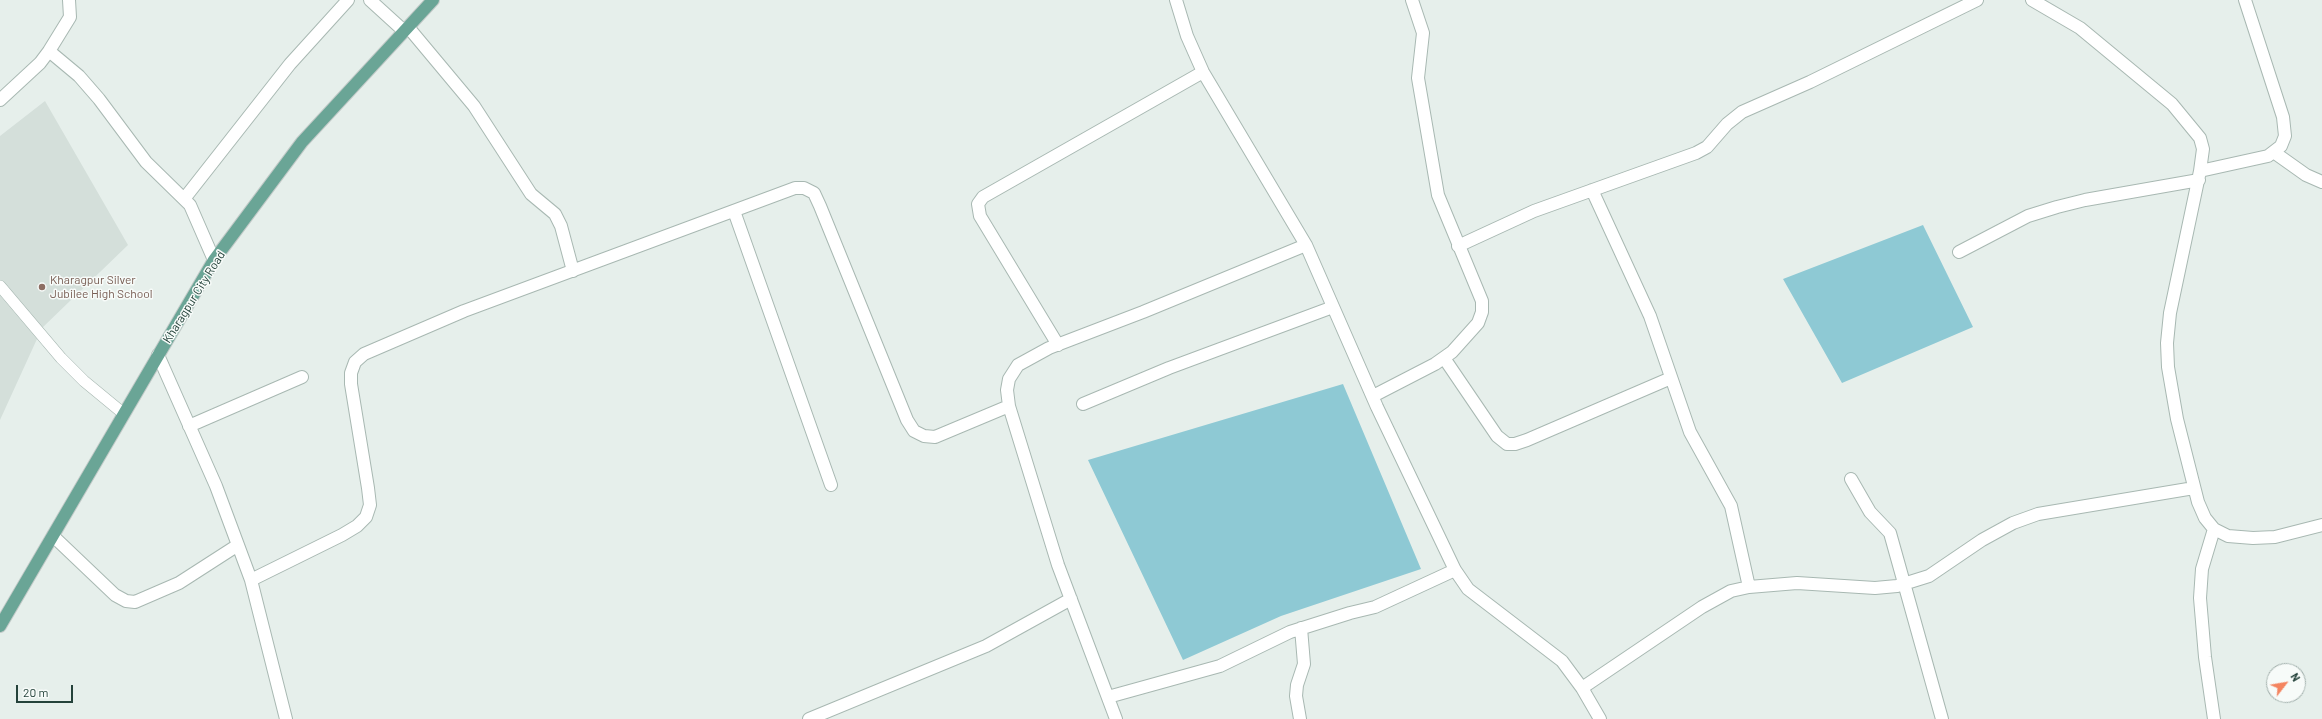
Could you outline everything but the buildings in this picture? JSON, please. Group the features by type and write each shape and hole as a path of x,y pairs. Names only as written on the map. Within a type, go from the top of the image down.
{"main road":[{"name":"Kharagpur City Road","path":"0,626 214,260 302,142 433,0"}],"street":[{"path":"0,100 40,63 49,51 70,17 69,0"},
{"path":"184,199 281,76 348,0"},
{"path":"370,0 406,29 474,106 531,194 555,214 561,226 573,271"},
{"path":"1176,0 1187,36 1204,72 1306,245 1372,396 1455,570 1468,589 1562,661 1582,688 1600,719"},
{"path":"1372,396 1444,358 1468,336 1478,323 1482,312 1482,301 1458,246 1438,194 1418,78 1423,34 1412,0"},
{"path":"1458,246 1534,211 1696,153 1707,147 1727,124 1742,112 1759,103 1810,82 1977,0"},
{"path":"2032,0 2080,28 2172,104 2200,138 2203,149 2200,176 2170,313 2167,343 2168,367 2177,419 2194,488 2205,518 2214,529 2228,536 2253,538 2288,534 2322,525"},
{"path":"1959,252 2028,216 2058,207 2200,176 2275,153 2285,136 2283,117 2245,0"},
{"path":"49,51 79,76 100,99 146,162 184,199 198,220 214,260"},
{"path":"1058,345 980,216 978,204 983,197 1204,72"},
{"path":"2275,153 2306,175 2322,182"},
{"path":"251,580 342,535 358,526 366,516 370,505 351,384 351,372 355,362 364,354 464,311 795,188 804,188 814,193 907,420 914,431 924,436 934,437 1009,406"},
{"path":"1592,190 1650,316 1671,378 1698,449 1731,506 1749,587"},
{"path":"734,211 831,485"},
{"path":"1116,719 1058,565 1009,406 1007,390 1010,379 1018,365 1028,358 1306,245"},
{"path":"1083,404 1169,368 1333,307"},
{"path":"158,355 216,486 251,580 286,719"},
{"path":"1444,358 1497,436 1507,444 1514,444 1527,440 1671,378"},
{"path":"189,426 302,377"},
{"path":"1851,479 1870,512 1890,533 1942,719"},
{"path":"1582,688 1718,597 1749,587 1797,583 1875,588 1904,584 1929,576 1982,540 2013,523 2038,514 2194,488"},
{"path":"2214,529 2202,570 2200,598 2205,657 2214,719"},
{"path":"53,536 115,596 126,601 136,602 179,583 238,545"},
{"path":"1108,697 1220,666 1301,628 1375,607 1455,570"},
{"path":"809,719 986,646 1071,599"},
{"path":"1300,719 1296,696 1297,685 1304,664 1301,628"}],"lane":[{"path":"0,286 61,358 84,381 124,414"}],"shaded area":[{"name":"Kharagpur Silver Jubilee High School","path":"45,101 128,245 42,328 0,420 0,136"}],"water":[{"path":"1923,225 1973,327 1842,383 1783,279"},
{"path":"1343,384 1421,569 1281,616 1183,660 1088,460"}],"place":[{"name":"Kharagpur Silver Jubilee High School","path":"42,287"}]}
